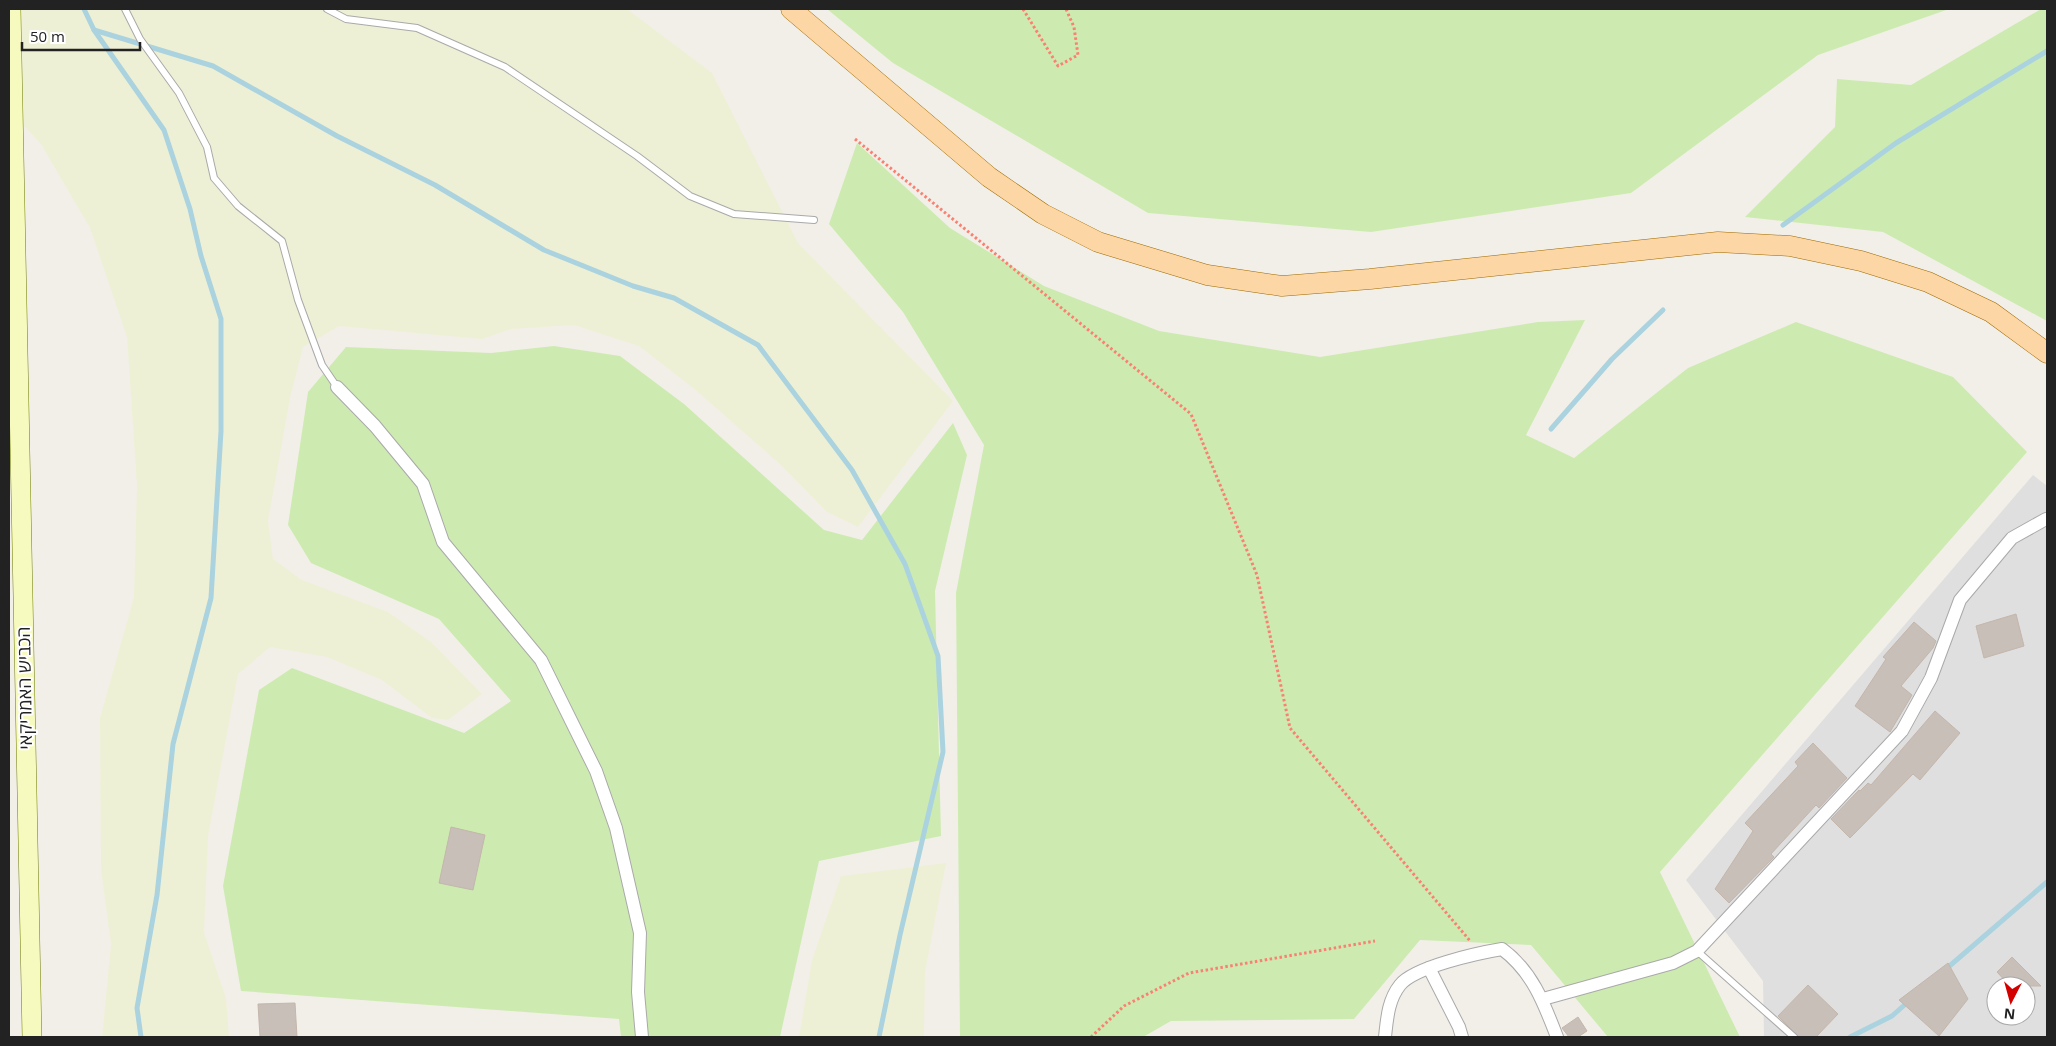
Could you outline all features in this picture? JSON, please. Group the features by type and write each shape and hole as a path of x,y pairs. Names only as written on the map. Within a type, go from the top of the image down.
{"main road":[{"name":"הכביש האמריקאי","path":"11,9 32,1037"},
{"path":"791,9 989,177 1044,214 1098,242 1207,275 1282,286 1370,279 1718,242 1790,246 1861,261 1928,282 1991,312 2047,353"}],"street":[{"path":"337,387 375,426 423,484 444,542 540,660 596,771 616,828 640,933 638,992 642,1037"},
{"path":"1543,999 1673,963 1697,951 1902,731 1931,678 1960,600 2012,538 2046,519"},
{"path":"1385,1037 1389,1007 1401,984 1415,973 1480,952 1502,948 1522,966 1543,999 1556,1037"},
{"path":"1429,968 1459,1027 1462,1037"}],"lane":[{"path":"124,9 140,39 179,93 207,147 214,178 238,206 282,241 298,300 322,365 337,387"},
{"path":"327,9 346,19 417,28 505,67 636,156 690,196 734,214 814,220"},
{"path":"1697,951 1794,1037"}],"path":[{"path":"1023,9 1058,66 1078,54 1074,26 1066,9"},
{"path":"855,139 1191,414 1257,575 1290,728 1480,952"},
{"path":"1092,1037 1124,1006 1189,973 1375,941"}],"shaded area":[{"path":"2033,475 2047,486 2047,1037 1764,1037 1763,981 1686,880"}],"green space":[{"path":"9,9 627,9 712,73 798,243 953,401 858,527 827,512 781,465 692,387 639,346 574,325 511,329 482,339 339,326 303,347 290,398 268,521 273,559 302,580 388,612 431,642 482,694 448,720 432,718 382,680 327,657 270,647 238,674 208,836 204,932 226,998 229,1037 102,1037 111,944 101,870 100,718 134,597 137,486 127,337 90,228 41,144 9,110"},
{"path":"827,9 1949,9 1818,55 1631,193 1371,232 1148,213 893,63"},
{"path":"2041,9 2047,9 2047,321 1883,232 1745,217 1835,127 1837,79 1911,85"},
{"path":"857,143 950,228 1044,286 1159,331 1320,357 1538,322 1585,320 1526,435 1574,458 1688,368 1796,322 1953,377 2027,452 1660,872 1740,1037 1608,1037 1531,945 1420,940 1354,1019 1171,1021 1143,1037 960,1037 956,593 984,445 903,312 829,224"},
{"path":"554,346 620,356 684,404 824,530 862,540 953,423 967,455 935,591 941,836 819,861 780,1037 621,1037 619,1019 241,991 223,886 259,690 292,668 464,733 511,701 439,619 311,563 288,525 308,392 346,347 491,353"},
{"path":"946,863 925,972 924,1037 799,1037 812,960 841,876"}],"building":[{"path":"2016,614 2024,646 1984,658 1976,626"},
{"path":"1914,622 1936,641 1933,648 1901,686 1912,695 1890,732 1855,706 1886,659 1883,657"},
{"path":"1935,711 1960,733 1920,780 1913,774 1850,838 1831,819 1859,790 1868,783 1871,785"},
{"path":"1813,743 1847,778 1819,808 1816,805 1771,854 1774,857 1729,903 1715,889 1753,831 1745,823 1798,766 1795,762"},
{"path":"451,827 485,835 473,890 439,883"},
{"path":"2012,957 2031,976 2001,976 1997,972"},
{"path":"1948,963 1968,999 1939,1036 1899,1000"},
{"path":"1808,985 1838,1014 1816,1037 1799,1037 1778,1016"},
{"path":"295,1003 297,1037 260,1037 258,1004"},
{"path":"1578,1017 1587,1031 1578,1037 1569,1037 1562,1028"}],"waterway":[{"path":"84,9 94,30 164,130 190,209 201,256 221,319 221,431 211,598 173,744 157,895 137,1008 141,1037"},
{"path":"94,30 213,66 337,136 435,185 544,250 633,286 674,298 758,345 852,470 905,564 938,656 943,752 900,935 879,1037"},
{"path":"1783,225 1896,143 2047,51"},
{"path":"1551,429 1612,359 1663,310"},
{"path":"1946,969 2047,882"},
{"path":"1850,1037 1892,1016 1909,1001"}]}
